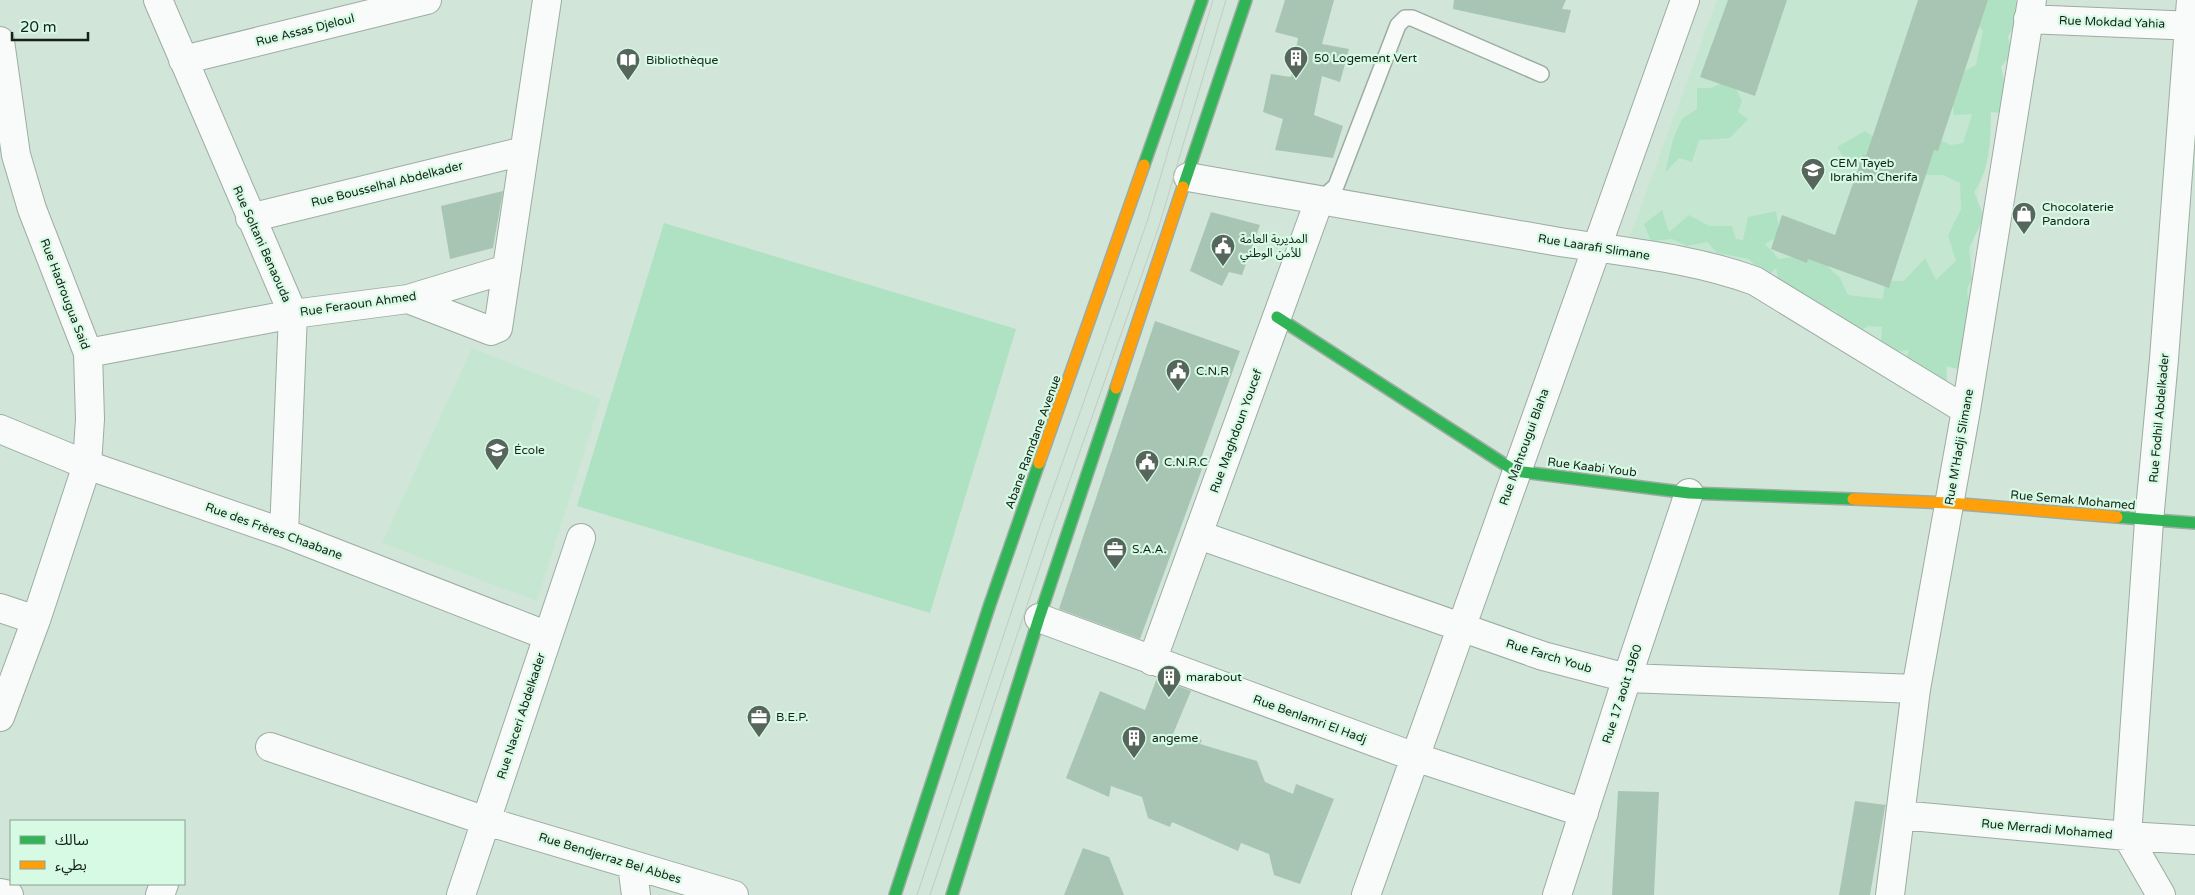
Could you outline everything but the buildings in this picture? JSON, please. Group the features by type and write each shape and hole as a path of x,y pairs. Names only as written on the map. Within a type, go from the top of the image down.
{"main road":[{"name":"Abane Ramdane Avenue","path":"895,895 990,607 1202,0"},
{"path":"952,895 1039,618 1246,0"},
{"name":"Rue Kaabi Youb","path":"1277,317 1515,471 1689,493 1949,503"},
{"name":"Rue Semak Mohamed","path":"1949,503 2149,521 2195,523"}],"street":[{"name":"Rue Soltani Benaouda","path":"158,0 250,218 293,314 284,533"},
{"name":"Rue Assas Djeloul","path":"183,60 427,0"},
{"path":"408,299 494,331 498,328 546,0"},
{"name":"Rue Mahtougui Blaha","path":"1366,895 1515,471 1685,0"},
{"name":"Rue Mokdad Yahia","path":"2030,10 2192,17"},
{"name":"Rue M'Hadji Slimane","path":"1890,895 1916,689 1966,410 2030,10"},
{"name":"Rue Fodhil Abdelkader","path":"2128,836 2149,521 2185,216 2192,17"},
{"name":"Rue Hadrougua Said","path":"0,41 16,155 32,208 88,353 90,419 87,465 36,620 0,717"},
{"name":"Rue Bousselhal Abdelkader","path":"250,218 524,151"},
{"name":"Rue Laarafi Slimane","path":"1188,177 1597,248 1694,262 1755,281 1966,410"},
{"name":"Rue Maghdoun Youcef","path":"1152,661 1319,201"},
{"name":"Rue Feraoun Ahmed","path":"88,353 293,314 408,299 508,269"},
{"name":"Rue des Frères Chaabane","path":"0,429 87,465 284,533 548,636"},
{"name":"Rue 17 août 1960","path":"1557,895 1626,678 1689,493"},
{"name":"Rue Farch Youb","path":"1199,535 1543,656 1626,678 1916,689"},
{"name":"Rue Naceri Abdelkader","path":"461,895 580,538"},
{"path":"0,608 36,620"},
{"name":"Rue Benlamri El Hadj","path":"1039,618 1415,757 1584,813"},
{"name":"Rue Bendjerraz Bel Abbes","path":"270,747 486,821 734,895"},
{"name":"Rue Merradi Mohamed","path":"1900,815 2128,836 2195,840"},
{"path":"2128,836 2161,895"},
{"path":"632,865 636,895"},
{"path":"0,892 9,895"}],"lane":[{"path":"1319,201 1336,186 1398,25 1405,18 1412,18 1541,74"}],"shaded area":[{"name":"CEM Tayeb Ibrahim Cherifa","path":"1717,0 2016,0 1983,146 1963,357 1939,377 1736,261 1630,236"},
{"path":"1978,0 2016,0 2020,13 2008,37 2012,53 2001,67 2008,98 2001,113 1991,112 1987,164 1980,183 1974,192 1984,217 1969,248 1972,280 1967,288 1969,316 1967,347 1957,369 1946,366 1947,381 1922,377 1905,363 1909,350 1880,353 1882,327 1869,326 1850,335 1836,311 1781,291 1776,268 1766,278 1749,259 1717,253 1707,242 1687,246 1672,239 1651,241 1644,224 1662,210 1669,232 1689,215 1709,226 1732,226 1736,239 1743,240 1748,217 1776,211 1780,235 1765,244 1779,259 1814,254 1840,278 1848,295 1883,299 1885,281 1904,281 1925,258 1936,280 1956,261 1948,235 1961,209 1960,183 1943,175 1908,175 1847,163 1837,147 1865,131 1882,142 1921,131 1951,145 1963,143 1972,114 1954,115 1950,79 1976,65 1983,30 1968,19"},
{"path":"1731,79 1742,101 1738,112 1748,119 1730,138 1699,140 1692,162 1679,158 1665,173 1673,139 1682,119 1697,109 1697,88 1711,88"},
{"path":"664,223 1016,329 930,613 577,506"},
{"name":"École","path":"472,348 601,399 537,601 382,543"}],"tram line":[{"path":"917,895 1040,526 1147,222 1213,0"},
{"path":"930,895 1052,531 1159,226 1226,0"}],"traffic: fast":[{"path":"1144,165 1202,0"},
{"path":"1183,187 1246,0"},
{"path":"1277,317 1515,471 1689,493 1853,499"},
{"path":"952,895 1039,618 1116,388"},
{"path":"895,895 989,607 1039,463"},
{"path":"2117,517 2195,523"}],"traffic: slow":[{"path":"1039,463 1144,165"},
{"path":"1116,388 1183,187"},
{"path":"1853,499 1949,503 2117,517"}],"place":[{"name":"50 Logement Vert","path":"1296,79"},
{"name":"Bibliothèque","path":"628,81"},
{"name":"CEM Tayeb Ibrahim Cherifa","path":"1813,191"},
{"name":"Chocolaterie Pandora","path":"2024,235"},
{"name":"المديرية العامة للأمن الوطني","path":"1223,267"},
{"name":"C.N.R","path":"1178,392"},
{"name":"École","path":"497,471"},
{"name":"C.N.R.C","path":"1147,483"},
{"name":"S.A.A.","path":"1115,570"},
{"name":"marabout","path":"1169,698"},
{"name":"B.E.P.","path":"759,738"},
{"name":"angeme","path":"1134,759"}]}
